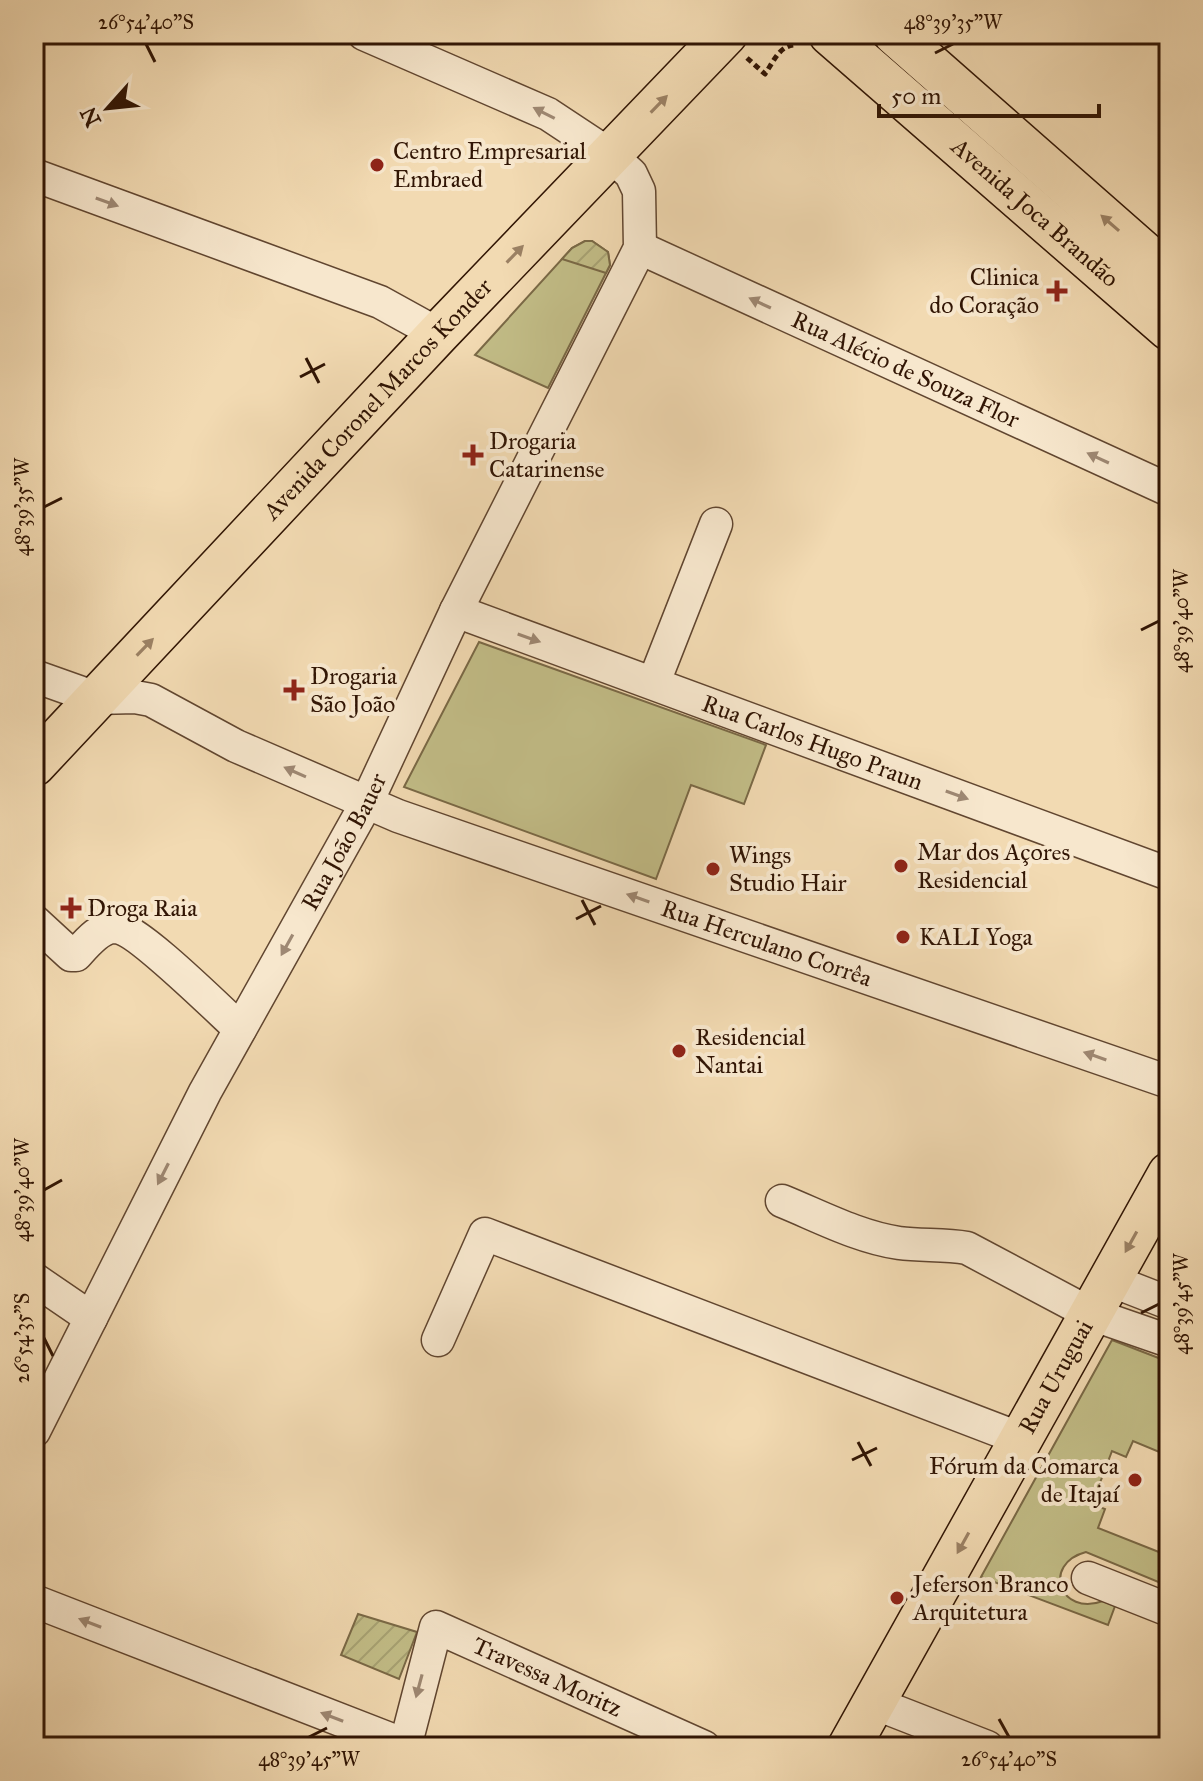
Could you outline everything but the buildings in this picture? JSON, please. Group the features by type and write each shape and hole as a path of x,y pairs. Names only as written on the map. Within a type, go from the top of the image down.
{"main road":[{"name":"Avenida Joca Brandão","path":"895,34 1169,275"},
{"name":"Avenida Coronel Marcos Konder","path":"34,765 723,35"},
{"name":"Avenida Joca Brandão","path":"817,42 1169,329"},
{"name":"Rua Uruguai","path":"849,1747 1169,1174"}],"street":[{"path":"364,34 548,114 610,155 631,174 639,191 640,248"},
{"path":"34,175 380,302 438,334"},
{"name":"Rua Alécio de Souza Flor","path":"640,248 1169,490"},
{"name":"Rua João Bauer","path":"34,1431 205,1092 366,804 456,611 640,248"},
{"path":"654,682 716,524"},
{"name":"Rua Carlos Hugo Praun","path":"456,611 1169,874"},
{"path":"34,676 96,698"},
{"name":"Rua Herculano Corrêa","path":"96,698 135,697 151,700 236,746 366,804 1169,1082"},
{"path":"34,921 71,955 76,955 104,929 117,927 156,953 240,1029"},
{"path":"782,1201 871,1237 901,1243 967,1248 1100,1297 1169,1341"},
{"path":"438,1340 485,1234 1021,1439"},
{"path":"34,1279 91,1318"},
{"path":"1100,1297 1169,1303"},
{"path":"1088,1578 1169,1610"},
{"path":"34,1601 405,1746"},
{"name":"Travessa Moritz","path":"405,1746 436,1627 704,1747"},
{"path":"874,1703 987,1747"}],"path":[{"path":"723,35 765,74 781,49 817,42"}],"shaded area":[{"path":"592,241 608,252 610,265 548,388 475,355 572,248"},
{"path":"592,241 608,252 610,265 606,273 562,259 572,248"},
{"path":"479,642 766,745 744,804 691,785 656,879 404,787"},
{"path":"1112,1340 1169,1362 1169,1456 1133,1441 1126,1457 1112,1451 1092,1504 1105,1509 1098,1528 1169,1556 1169,1584 1086,1552 1072,1558 1060,1577 1062,1587 1067,1596 1076,1602 1088,1604 1103,1601 1115,1606 1108,1625 981,1577"},
{"path":"358,1614 417,1632 399,1679 341,1655"}],"place":[{"name":"Centro Empresarial Embraed","path":"377,165"},
{"name":"Clinica do Coração","path":"1057,291"},
{"name":"Drogaria Catarinense","path":"473,455"},
{"name":"Drogaria São João","path":"294,690"},
{"name":"Mar dos Açores Residencial","path":"901,866"},
{"name":"Wings Studio Hair","path":"713,869"},
{"name":"Droga Raia","path":"71,908"},
{"name":"KALI Yoga","path":"903,937"},
{"name":"Residencial Nantai","path":"679,1051"},
{"name":"Fórum da Comarca de Itajaí","path":"1135,1480"},
{"name":"Jeferson Branco Arquitetura","path":"897,1598"}]}
